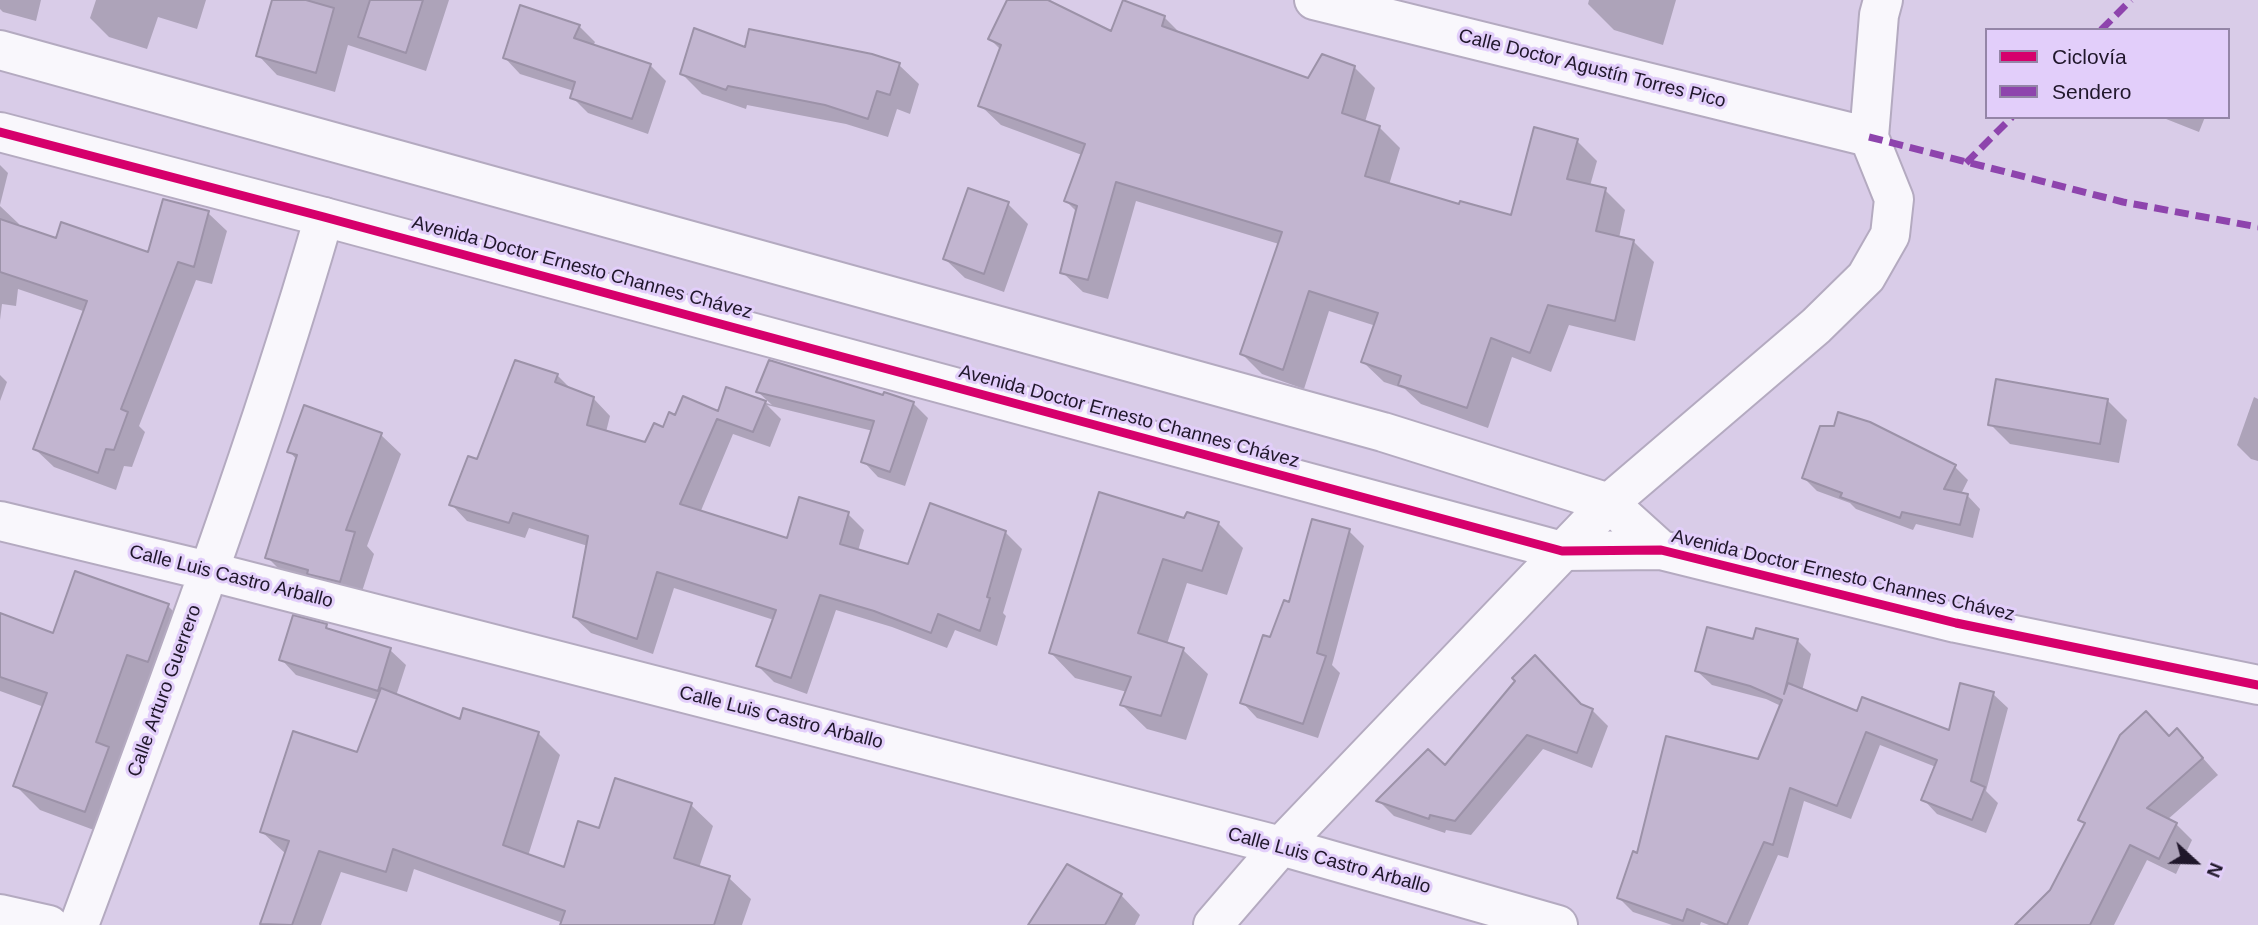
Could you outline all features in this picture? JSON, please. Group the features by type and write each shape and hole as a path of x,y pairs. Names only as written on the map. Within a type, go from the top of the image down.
{"street":[{"name":"Calle Doctor Agustín Torres Pico","path":"1314,0 1869,137"},
{"path":"1213,925 1281,846 1609,503 1816,326 1866,277 1890,235 1894,199 1869,137 1879,15 1883,0"},
{"name":"Avenida Doctor Ernesto Channes Chávez","path":"0,50 1370,428 1609,503 1661,550"},
{"name":"Avenida Doctor Ernesto Channes Chávez","path":"0,132 1562,551 1661,550 1956,622 2258,685"},
{"name":"Calle Arturo Guerrero","path":"79,925 288,342 324,217"},
{"name":"Calle Luis Castro Arballo","path":"0,522 208,570 1281,846 1558,925"},
{"path":"0,914 49,925"}],"building":[{"path":"272,0 306,0 334,8 316,73 256,56"},
{"path":"370,0 423,0 406,53 358,37"},
{"path":"1007,0 1048,0 1111,31 1123,0 1165,16 1162,26 1308,78 1322,54 1355,66 1342,113 1380,126 1365,176 1459,204 1460,201 1511,215 1534,127 1578,139 1567,179 1606,188 1596,231 1634,240 1615,321 1548,305 1530,353 1491,338 1467,408 1398,385 1401,376 1361,362 1378,313 1309,291 1283,370 1240,354 1282,232 1116,182 1088,280 1060,273 1077,206 1064,201 1085,144 978,106 1001,45 988,39"},
{"path":"520,5 580,25 574,38 651,64 632,119 570,98 575,82 503,58"},
{"path":"694,28 745,47 749,29 872,54 900,63 890,95 877,91 868,119 825,105 728,86 726,90 680,74"},
{"path":"968,188 1009,202 984,274 943,259"},
{"path":"163,199 209,211 194,267 178,262 121,409 128,412 114,450 106,449 98,473 33,449 87,301 0,272 0,219 56,238 61,222 148,252"},
{"path":"515,360 558,374 555,382 594,397 587,425 645,442 654,423 663,427 669,412 675,415 683,396 718,411 726,387 766,401 753,432 717,419 680,504 787,538 799,497 849,512 840,544 908,564 930,503 1006,531 980,631 938,614 931,633 874,611 820,595 791,678 756,666 776,610 657,572 637,639 573,617 588,536 513,513 509,523 449,505 468,456 477,459"},
{"path":"769,360 914,402 890,472 861,462 874,421 756,392"},
{"path":"1996,379 2108,399 2100,444 1988,425"},
{"path":"304,405 382,433 346,530 355,532 340,582 307,574 308,570 265,558 297,455 287,452"},
{"path":"1838,412 1870,422 1956,465 1944,489 1968,494 1960,525 1902,512 1900,518 1840,497 1842,493 1802,478 1820,426 1834,426"},
{"path":"1099,492 1184,518 1187,512 1219,522 1202,571 1163,559 1138,633 1184,648 1161,716 1120,705 1131,677 1049,653"},
{"path":"1312,519 1350,529 1317,653 1326,656 1303,724 1240,703 1263,635 1270,637 1284,600 1289,602"},
{"path":"75,571 169,604 148,662 127,655 96,742 109,747 85,812 13,786 47,693 0,677 0,613 53,633"},
{"path":"293,615 327,624 326,628 391,648 378,691 279,660"},
{"path":"1707,627 1753,639 1756,628 1798,639 1784,694 1788,683 1857,711 1862,697 1949,730 1960,683 1994,692 1971,781 1985,787 1972,820 1921,800 1937,760 1866,732 1837,806 1790,788 1773,845 1764,842 1727,925 1687,909 1683,921 1617,898 1633,851 1637,853 1666,736 1758,759 1782,700 1750,686 1695,671"},
{"path":"1535,655 1581,704 1593,709 1577,753 1527,735 1455,821 1430,815 1429,819 1376,801 1428,749 1445,765 1515,681 1512,678"},
{"path":"381,688 460,719 463,708 539,732 503,845 564,867 578,821 599,828 615,778 692,803 674,858 730,876 714,925 560,925 565,911 393,849 386,872 319,851 292,925 260,924 289,841 260,832 293,731 357,752"},
{"path":"2146,711 2169,736 2177,728 2203,758 2147,808 2177,823 2159,859 2130,845 2090,925 2015,925 2050,890 2085,823 2078,820 2120,735"},
{"path":"1067,864 1122,894 1105,925 1028,925"}],"marked path":[{"path":"2103,28 2131,0"},
{"path":"1966,163 2010,119"},
{"path":"1869,137 2123,202 2258,227"}],"cycle path":[{"path":"0,132 1562,551 1661,550 1956,623 2258,685"}]}
